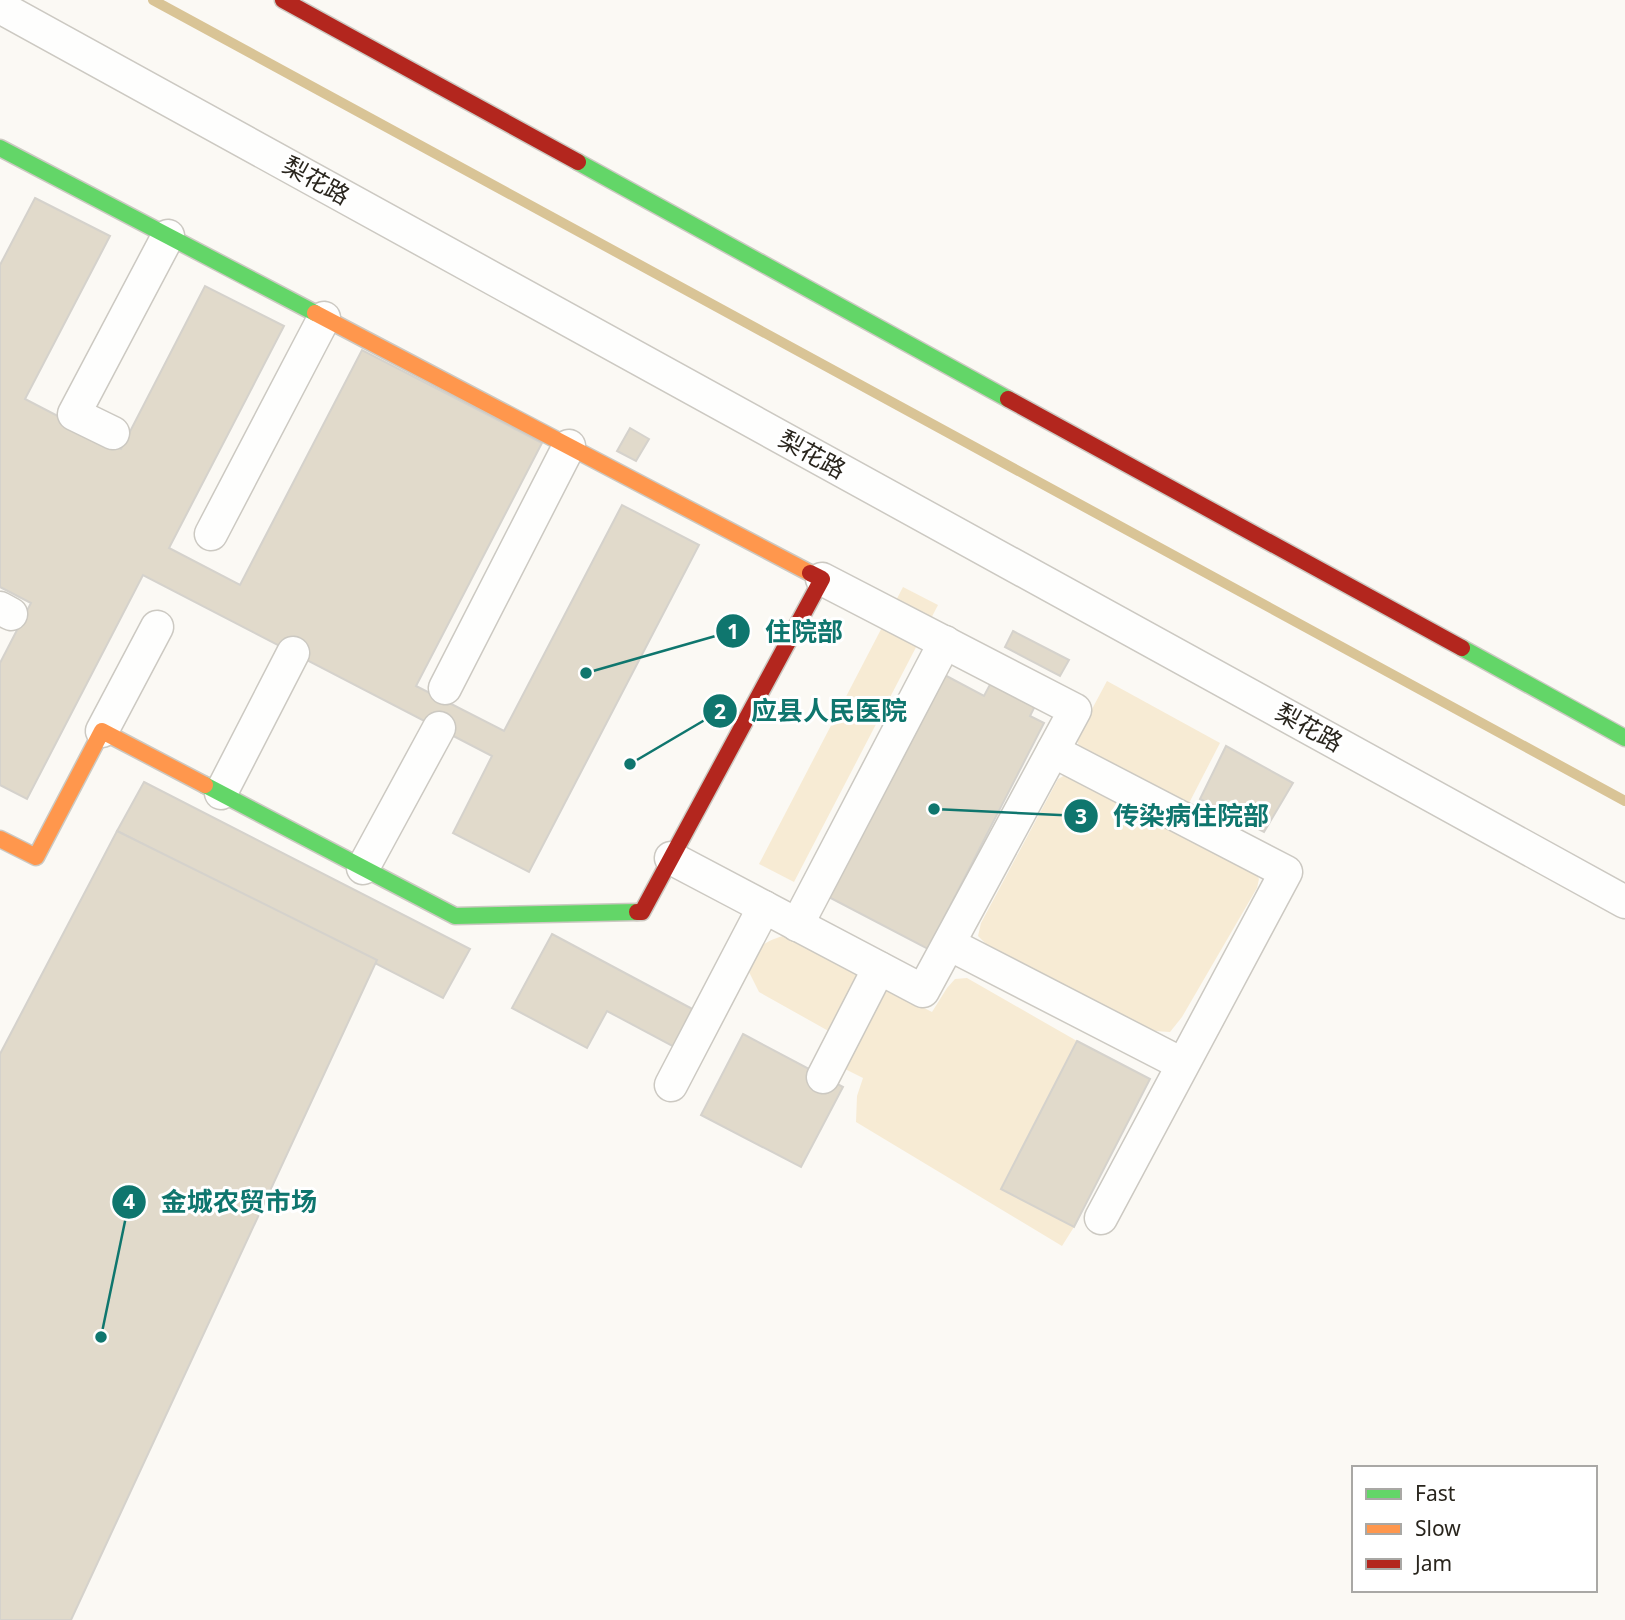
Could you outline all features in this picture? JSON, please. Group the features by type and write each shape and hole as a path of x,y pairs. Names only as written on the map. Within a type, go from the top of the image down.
{"street":[{"path":"283,0 1625,738"},
{"name":"梨花路","path":"0,7 1625,902"},
{"path":"0,148 1075,710 923,991 671,858"},
{"path":"113,433 74,414 168,236"},
{"path":"211,534 324,318"},
{"path":"445,688 569,446"},
{"path":"102,731 455,916 642,912 822,579"},
{"path":"0,839 36,857 157,627"},
{"path":"797,925 945,642"},
{"path":"221,793 293,653"},
{"path":"363,868 439,728"},
{"path":"1053,751 1286,872 1101,1218"},
{"path":"671,1085 764,907"},
{"path":"949,944 1182,1064"},
{"path":"823,1077 878,968"}],"shaded area":[{"path":"903,587 938,605 794,882 759,864"},
{"path":"1107,681 1220,743 1187,807 1082,752 1076,739"},
{"path":"1067,774 1255,872 1259,879 1257,888 1182,1017 1170,1032 1154,1031 986,944 978,936 981,923 1058,779"},
{"path":"783,936 932,1012 955,979 967,978 1077,1041 1001,1189 1074,1227 1062,1246 856,1122 857,1096 863,1078 845,1069 857,1047 759,992 749,972 760,948"}],"building":[{"path":"35,198 110,236 25,399 121,449 205,286 284,326 169,548 240,585 362,350 542,443 416,686 504,731 622,505 699,545 529,872 453,833 492,756 143,575 27,799 0,785 0,663 31,603 0,587 0,265"},
{"path":"630,428 649,439 636,461 617,451"},
{"path":"1013,631 1069,660 1060,676 1005,647"},
{"path":"939,672 984,696 994,677 1038,700 1030,716 1044,723 928,949 823,894"},
{"path":"1226,746 1293,783 1264,832 1200,799"},
{"path":"144,782 470,949 443,998 117,831"},
{"path":"117,831 377,960 71,1620 0,1620 0,1054"},
{"path":"552,934 698,1012 678,1049 607,1011 587,1048 512,1008"},
{"path":"743,1034 843,1087 801,1167 701,1115"},
{"path":"1077,1041 1150,1079 1074,1227 1001,1189"}],"waterway":[{"path":"153,0 1625,801"}],"traffic: fast":[{"path":"0,148 315,313"},
{"path":"578,162 1008,399"},
{"path":"1462,648 1625,738"},
{"path":"205,785 455,916 637,912"}],"traffic: slow":[{"path":"315,313 810,573"},
{"path":"0,839 36,857 102,731 205,785"}],"traffic: jam":[{"path":"283,0 578,162"},
{"path":"1008,399 1462,648"},
{"path":"637,912 642,912 822,579 810,573"}],"place":[{"name":"住院部","path":"586,673"},
{"name":"应县人民医院","path":"630,764"},
{"name":"传染病住院部","path":"934,809"},
{"name":"金城农贸市场","path":"101,1337"}]}
